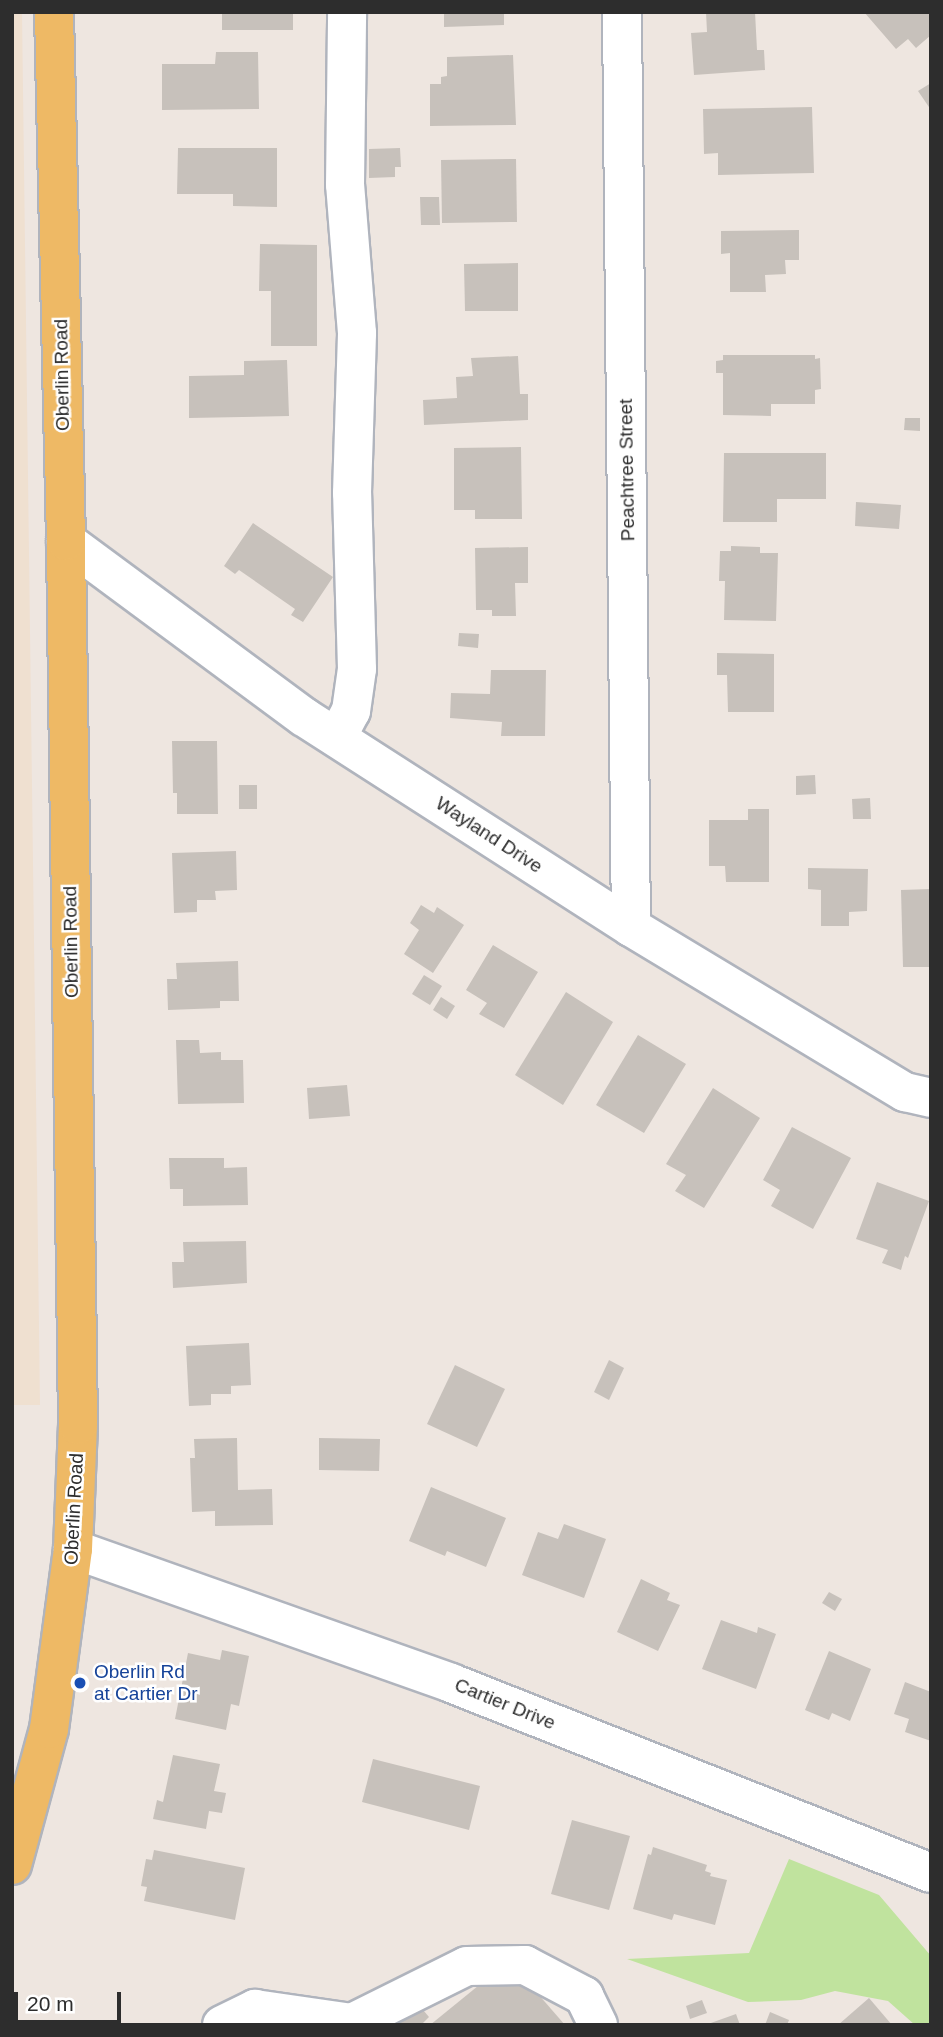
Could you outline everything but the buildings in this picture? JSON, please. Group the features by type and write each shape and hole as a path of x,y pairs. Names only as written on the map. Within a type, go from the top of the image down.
{"main road":[{"name":"Oberlin Road","path":"12,1865 49,1729 74,1549 78,1425 66,541 54,12"}],"street":[{"path":"337,737 351,711 357,669 352,493 357,334 345,185 347,12"},
{"name":"Peachtree Street","path":"622,12 631,927"},
{"name":"Wayland Drive","path":"66,541 304,717 631,927 905,1092 931,1098"},
{"name":"Cartier Drive","path":"74,1549 451,1682 931,1873"},
{"path":"222,2025 255,2009 352,2022 467,1966 525,1965 584,1996 598,2025"}],"shaded area":[{"path":"12,12 22,12 40,1405 12,1405"}],"green space":[{"path":"789,1859 879,1895 931,1956 931,2025 915,2025 888,2001 835,1991 801,2000 748,2002 627,1959 749,1953"}],"place":[{"name":"Oberlin Rd at Cartier Dr","path":"80,1683"}]}
